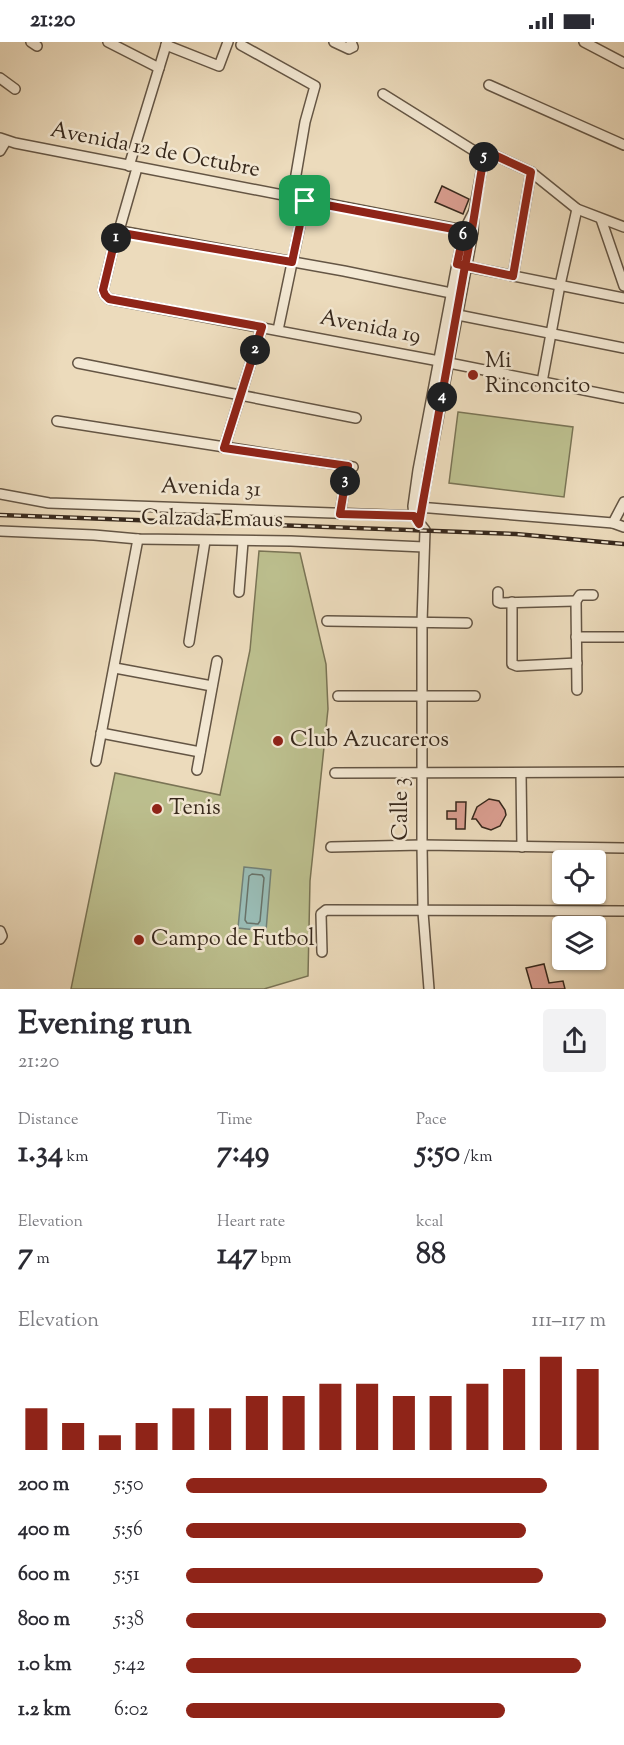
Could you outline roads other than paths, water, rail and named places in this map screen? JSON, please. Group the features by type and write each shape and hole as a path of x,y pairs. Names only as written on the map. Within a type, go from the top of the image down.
{"street":[{"path":"108,42 159,68"},
{"path":"228,42 219,66 167,44 133,167 123,230 451,293"},
{"path":"334,42 349,49 353,47 351,42"},
{"path":"584,42 624,63"},
{"path":"241,45 315,87 305,122 292,198"},
{"path":"0,78 15,89"},
{"path":"489,85 624,146"},
{"path":"383,94 484,157"},
{"path":"0,151 3,139"},
{"name":"Avenida 12 de Octubre","path":"3,139 133,167 468,231"},
{"path":"418,514 443,362 484,157 490,153 531,172 577,209 624,226"},
{"path":"513,276 531,172"},
{"path":"278,330 305,201"},
{"path":"542,382 577,209"},
{"path":"601,219 624,286"},
{"name":"Avenida 19","path":"123,230 115,240 103,290 109,299 624,398"},
{"path":"461,265 624,298"},
{"path":"452,314 451,293 461,265"},
{"path":"452,314 624,348"},
{"path":"224,448 262,327"},
{"path":"78,363 356,418"},
{"path":"57,422 351,466 340,514"},
{"name":"Avenida 31","path":"0,494 49,503 340,514 418,514 613,523 624,527"},
{"path":"613,523 624,502"},
{"name":"Calle 3","path":"418,514 425,530 422,622 422,845 423,912 429,989"},
{"name":"Calzada Emaus","path":"0,531 138,539 291,541 424,547"},
{"path":"96,761 138,539"},
{"path":"189,642 205,541"},
{"path":"239,592 243,542"},
{"path":"498,592 498,602 501,603 576,601"},
{"path":"577,690 576,601 579,595 592,595"},
{"path":"512,602 512,664 517,666 577,663"},
{"path":"327,621 467,623"},
{"path":"576,637 624,637"},
{"path":"197,770 217,662"},
{"path":"115,668 212,686"},
{"path":"338,696 476,696"},
{"path":"101,733 200,753"},
{"path":"335,773 624,772"},
{"path":"521,773 522,847"},
{"path":"331,847 422,845 624,848"},
{"path":"322,952 321,914 329,910 624,911"},
{"path":"0,931 2,934 0,939"}],"water":[{"path":"244,867 271,870 266,931 238,928"}],"railway":[{"path":"0,515 516,534 624,544"}],"place":[{"name":"Mi Rinconcito","path":"473,375"},
{"name":"Club Azucareros","path":"278,741"},
{"name":"Tenis","path":"157,809"},
{"name":"Campo de Futbol","path":"139,940"}]}
